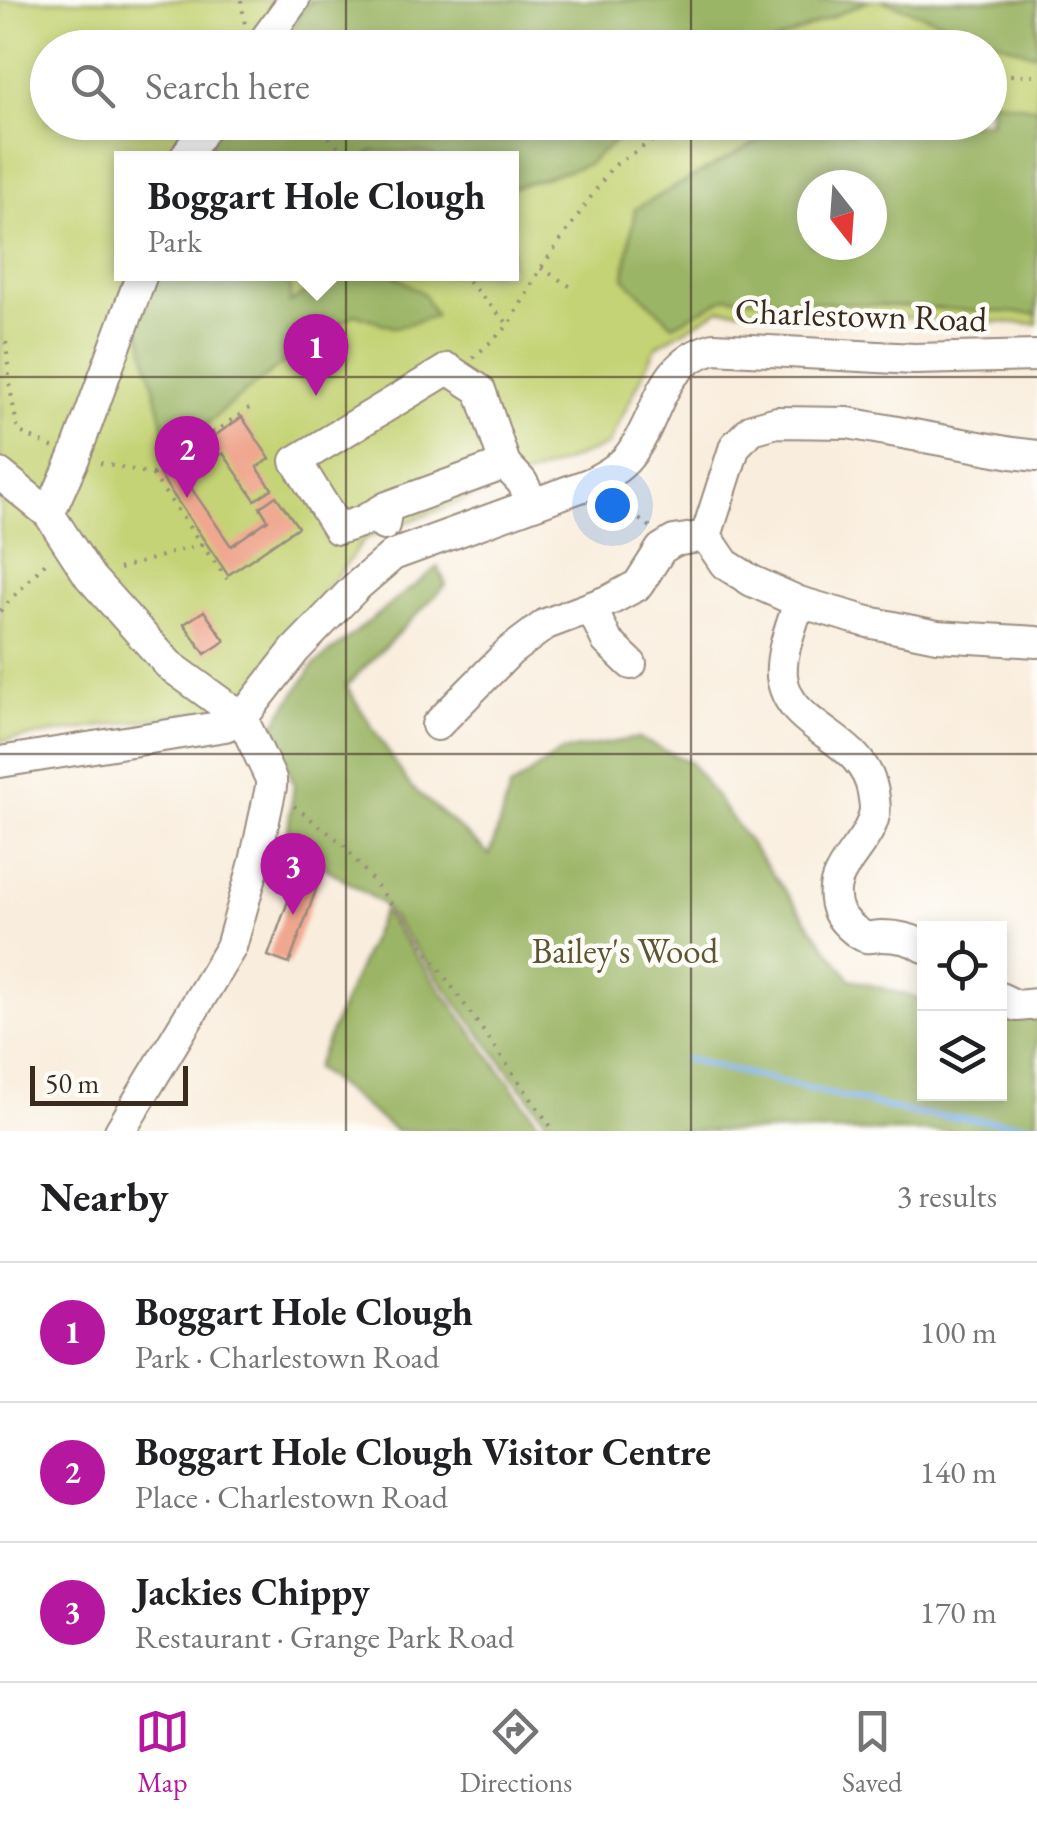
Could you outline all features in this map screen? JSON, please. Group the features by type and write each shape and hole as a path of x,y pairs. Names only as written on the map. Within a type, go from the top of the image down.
{"street":[{"path":"272,30 294,0"},
{"path":"49,514 74,458 139,281"},
{"name":"Charlestown Road","path":"242,718 295,650 356,586 392,555 609,474 628,458 650,422 666,382 676,369 700,352 714,348 914,359 1037,356"},
{"path":"506,464 338,528 296,461 448,370 480,390 506,464 533,503"},
{"path":"1037,456 848,424 777,422 752,429 734,446 706,536 725,564 798,602 937,636 1037,642"},
{"path":"0,474 49,514 90,578 169,665 242,718 270,778 255,862 230,947 120,1131"},
{"path":"387,507 382,536 392,555"},
{"path":"437,726 479,700 510,651 546,624 610,600 638,584 665,547 674,541 706,536"},
{"path":"798,602 782,673 786,696 797,710 856,756 873,790 875,814 835,885 838,910 864,936 907,938 917,943"},
{"path":"590,607 607,641 631,664"},
{"path":"0,762 225,726 242,718"},
{"path":"1007,1001 1017,1006 1037,1004"}],"path":[{"path":"1007,75 1037,75"},
{"path":"456,375 509,326 542,268 612,167 654,140"},
{"path":"542,268 576,290"},
{"path":"468,281 509,326"},
{"path":"152,474 226,580"},
{"path":"609,474 624,506 649,525 665,547"},
{"path":"0,611 67,540"},
{"path":"90,578 201,544"},
{"path":"271,787 354,858 409,926 554,1131"}],"green space":[{"path":"0,0 1037,0 1037,324 720,309 657,346 608,445 366,538 236,707 0,741"},
{"path":"312,0 870,0 802,30 290,30"},
{"path":"881,0 1037,0 1037,52 1032,54 1007,45 1007,30 965,30"},
{"path":"1007,103 1037,108 1037,314 727,297 673,325 624,278 635,209 760,140 1007,140"},
{"path":"208,140 617,140 586,165 519,186 519,151 201,151"},
{"path":"153,281 291,281 290,303 323,281 403,281 424,294 435,316 395,328 356,314 318,336 199,432 167,440 138,323"},
{"name":"Bailey's Wood","path":"438,567 446,585 346,686 410,786 490,855 510,788 562,751 638,738 690,762 850,979 917,998 917,1101 1007,1101 1007,1018 1037,1015 1037,1131 583,1131 546,1120 381,903 286,843 294,785 273,726 314,665"},
{"path":"383,911 545,1131 396,1131 315,1068"}],"building":[{"path":"242,417 270,459 257,467 272,489 255,500 223,453 185,479 231,546 268,520 260,507 276,496 298,527 228,575 159,474"},
{"path":"204,611 225,641 205,654 184,624"},
{"path":"300,868 321,876 289,964 268,956"}],"waterway":[{"path":"685,1059 915,1114 1037,1125"}],"place":[{"name":"Boggart Hole Clough","path":"316,396"},
{"name":"Boggart Hole Clough Visitor Centre","path":"187,498"},
{"name":"Jackies Chippy","path":"293,915"}]}
